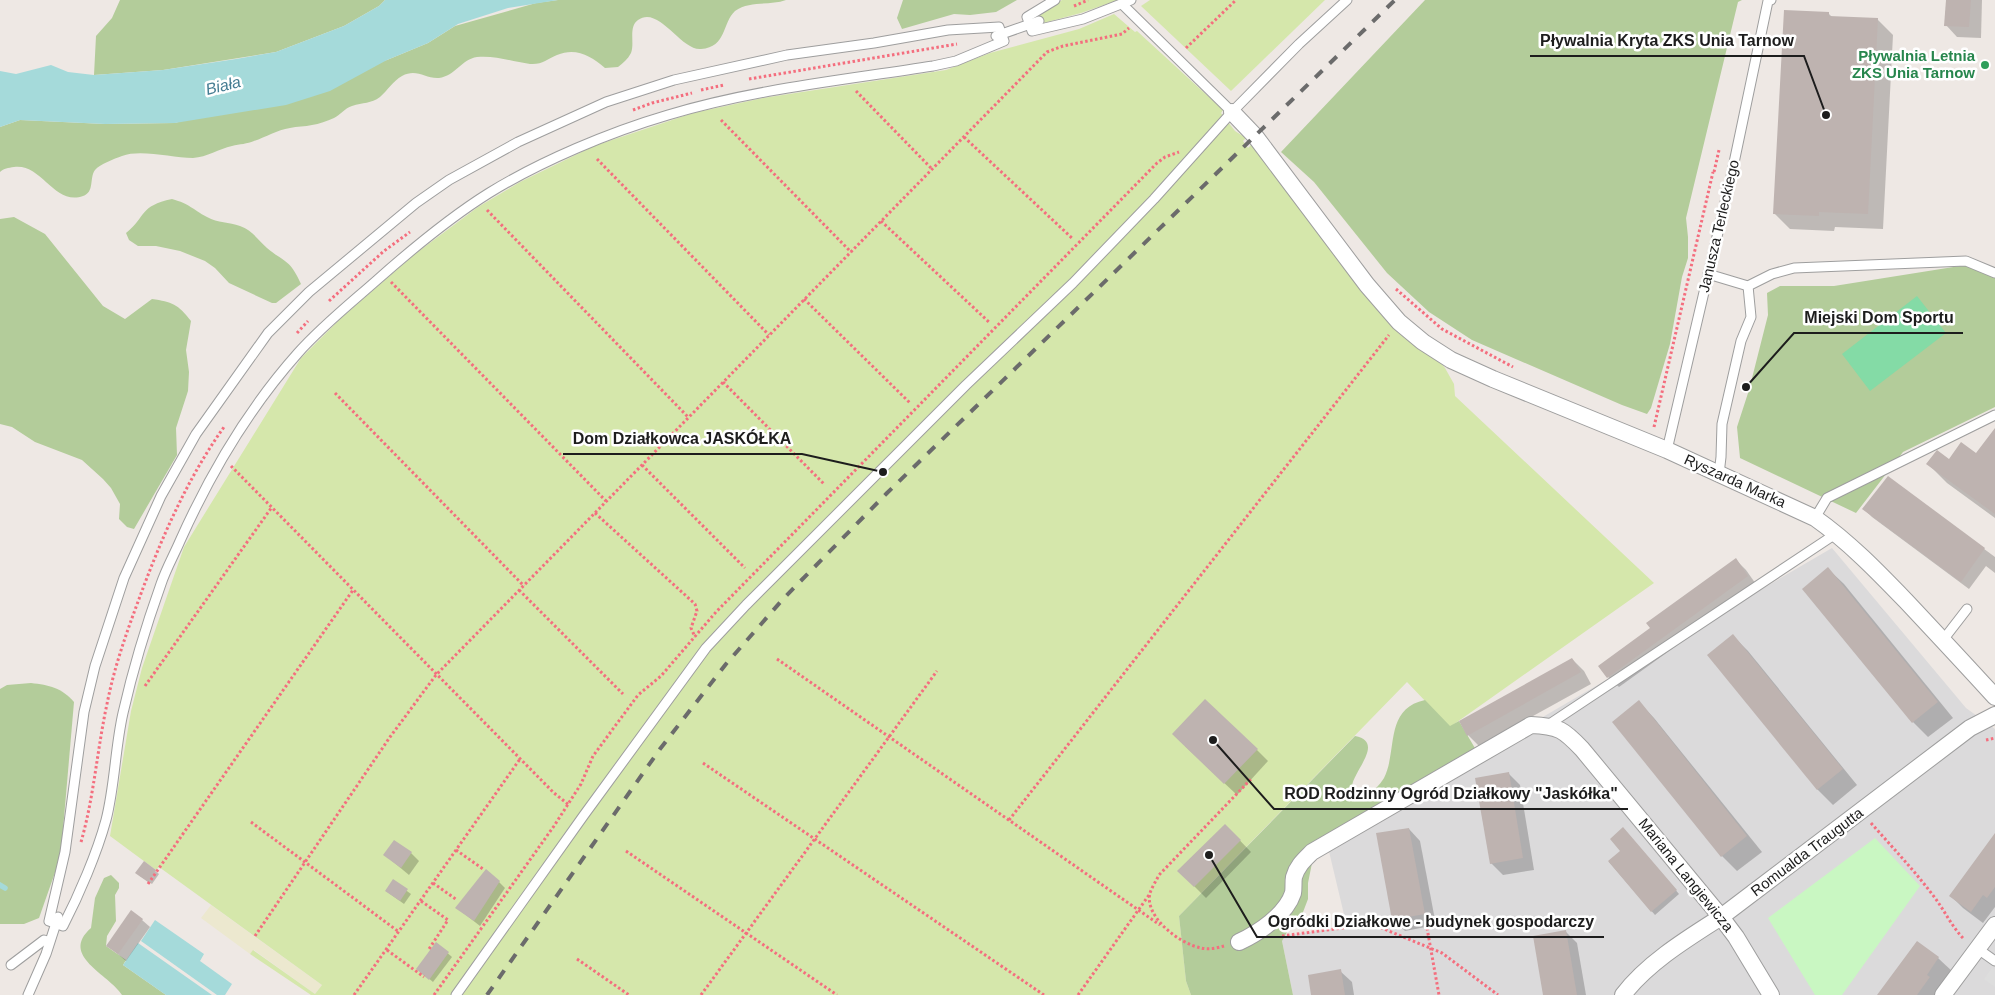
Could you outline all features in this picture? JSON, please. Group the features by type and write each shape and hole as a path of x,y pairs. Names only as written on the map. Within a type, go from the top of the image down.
{"street":[{"name":"Ryszarda Marka","path":"1232,112 1255,136 1367,285 1400,322 1423,342 1451,360 1667,450 1815,518 1837,533 1873,566 1995,697"},
{"name":"Romualda Traugutta","path":"1623,995 1634,980 1692,935 1721,917 1970,728 1995,714"},
{"path":"1239,942 1266,926 1282,910 1292,894 1294,877 1299,865 1312,852 1531,725 1548,726"},
{"name":"Mariana Langiewicza","path":"1548,726 1565,732 1582,749 1721,917 1736,937 1771,995"},
{"path":"1943,995 1972,945 1995,925"}],"lane":[{"path":"1055,0 1027,17 1032,31 1083,19 1126,2 1176,57 1232,112"},
{"path":"456,995 706,648 746,605 966,385 1072,283 1154,199 1232,112 1299,44 1346,0"},
{"name":"Janusza Terleckiego","path":"1667,450 1769,1"},
{"path":"999,35 1039,21"},
{"path":"999,27 999,35 1004,41 956,61 740,97 668,115 592,142 518,177 488,194 400,259 330,322 298,353 263,398 220,462 188,522 162,580 138,655 122,717 106,820 85,878 63,926 57,920 50,921 65,852 84,712 95,666 124,578 161,496 196,434 268,334 309,292 416,203 449,180 518,142 606,102 674,80 787,55 948,30 999,27"},
{"path":"1708,274 1748,286 1772,274 1794,268 1966,261 1995,272"},
{"path":"1719,474 1722,457 1722,424 1741,341 1751,317 1748,286"},
{"path":"1815,518 1827,498 1995,415"},
{"path":"1548,726 1837,533"},
{"path":"1943,640 1967,609"},
{"path":"28,995 46,954 57,920"},
{"path":"11,965 44,940 49,942"},
{"path":"1972,945 1995,961"}],"path":[{"path":"1176,57 1236,0"},
{"path":"254,936 390,737 436,675 1047,52 1063,46 1122,34"},
{"path":"740,80 961,43"},
{"path":"627,113 652,103 731,82"},
{"path":"854,88 932,169"},
{"path":"722,120 851,252"},
{"path":"964,136 1073,238"},
{"path":"597,159 769,335"},
{"path":"1646,423 1654,426 1713,172"},
{"path":"484,208 689,418"},
{"path":"881,221 990,323"},
{"path":"329,302 384,251 416,227"},
{"path":"390,281 606,501"},
{"path":"1390,284 1442,329 1515,368"},
{"path":"804,300 910,403"},
{"path":"295,334 315,314"},
{"path":"1009,820 1400,322"},
{"path":"723,382 824,484"},
{"path":"335,393 524,586"},
{"path":"80,849 87,823 107,704 123,644 152,564 175,511 209,449 226,424"},
{"path":"227,462 554,793 584,815"},
{"path":"642,464 745,568"},
{"path":"140,692 272,507"},
{"path":"595,513 695,604 697,611 691,628 694,637 706,648"},
{"path":"148,884 353,590"},
{"path":"519,590 623,694"},
{"path":"777,659 1162,926 1201,948 1215,948 1239,942"},
{"path":"701,995 937,671"},
{"path":"1978,744 1995,738"},
{"path":"354,995 520,759"},
{"path":"703,763 1044,995"},
{"path":"1078,995 1149,894 1159,875 1252,778"},
{"path":"1863,828 1878,817"},
{"path":"251,822 306,861 399,932"},
{"path":"1871,823 1912,868 1934,897 1946,917 1972,945"},
{"path":"456,850 483,869"},
{"path":"626,851 837,995"},
{"path":"433,883 457,900"},
{"path":"1149,894 1152,911 1162,926"},
{"path":"420,902 448,920 428,949"},
{"path":"1273,937 1372,924 1442,953 1498,995"},
{"path":"1427,928 1439,995"},
{"path":"386,950 424,977"},
{"path":"577,959 629,995"}],"shaded area":[{"path":"1832,548 1966,708 1995,729 1995,995 1293,995 1281,936 1347,927 1327,843"},
{"path":"211,905 322,985 315,994 254,950 250,954 201,918"},
{"path":"1992,968 1995,970 1995,987 1984,979"}],"green space":[{"path":"120,0 385,0 379,6 344,26 276,52 163,70 94,75 96,36 112,18"},
{"path":"558,0 786,0 747,5 735,11 720,39 715,44 701,49 693,48 654,18 646,17 638,20 632,31 631,53 618,67 605,68 583,54 571,52 534,64 490,57 477,57 467,61 445,77 439,78 417,73 407,74 396,80 377,99 349,107 334,118 320,123 285,129 251,142 227,147 208,155 193,158 138,153 119,157 95,170 89,191 83,196 73,197 64,195 33,171 24,168 8,168 0,172 0,127 20,120 105,124 175,123 387,60 428,43 455,26 536,3"},
{"path":"903,0 1017,0 996,12 970,15 954,14 902,29 897,18"},
{"path":"1062,0 1118,0 1081,13 1036,25 1033,18"},
{"path":"1150,0 1325,0 1231,91 1141,6"},
{"path":"1425,0 1742,0 1738,2 1686,218 1688,258 1682,277 1670,344 1651,408 1647,414 1472,340 1429,312 1387,273 1314,182 1281,152"},
{"path":"1114,14 1135,32 1137,31 1223,110 1221,113 1235,131 1246,138 1243,141 1248,148 1251,145 1445,368 1454,384 1455,396 1654,583 1450,727 1407,682 1179,916 1186,981 1191,995 311,995 250,954 253,950 315,994 322,985 159,867 156,870 110,836 131,711 142,668 184,547 301,358 340,319 415,254 478,207 520,182 594,146 693,113 763,98 946,70 990,53 1079,29"},
{"path":"172,199 187,205 211,219 248,230 267,248 287,262 294,270 301,284 276,303 272,303 229,283 215,268 205,261 180,251 156,246 138,246 129,240 126,233 148,208"},
{"path":"14,217 45,234 103,306 125,319 152,299 174,305 191,321 186,350 189,372 188,391 176,428 177,455 134,529 127,527 119,519 120,504 111,488 82,460 35,442 12,427 0,424 0,219"},
{"path":"1966,265 1995,278 1995,407 1903,452 1856,513 1740,458 1737,427 1749,390 1768,315 1767,293 1780,286 1834,286"},
{"path":"1917,296 1946,333 1870,391 1842,354"},
{"path":"31,683 55,688 65,693 74,702 62,841 58,864 39,918 24,924 0,924 0,689 7,685"},
{"path":"1425,700 1450,726 1459,721 1479,755 1327,843 1312,863 1308,883 1308,899 1300,920 1287,932 1282,941 1293,995 1191,995 1186,981 1179,916 1355,736 1364,739 1368,750 1354,780 1352,786 1353,794 1359,798 1366,798 1384,778 1388,767 1394,732 1403,712 1412,705"},
{"path":"1875,838 1920,886 1842,995 1815,995 1768,918"},
{"path":"111,875 119,883 119,888 115,895 116,921 107,936 106,946 126,960 123,965 166,995 122,995 83,956 81,947 83,938 91,928 95,898 104,878"}],"water":[{"name":"Biała","path":"385,0 558,0 508,8 458,24 428,43 387,60 330,91 286,105 175,123 105,124 20,120 0,127 0,71 16,74 51,65 68,72 94,75 163,70 276,52 344,26 379,6"},
{"path":"155,920 204,954 200,961 232,984 225,995 217,995 141,941"},
{"path":"138,943 212,995 166,995 123,965"}],"building":[{"path":"1946,0 1971,0 1969,27 1944,26"},
{"path":"1784,10 1829,12 1829,16 1878,18 1868,214 1819,212 1819,216 1773,214"},
{"path":"1995,428 1995,514 1926,464 1937,450 1949,459 1961,442 1976,453"},
{"path":"1888,476 1985,548 1961,582 1862,509"},
{"path":"1736,558 1748,576 1607,678 1598,666 1650,628 1646,623"},
{"path":"1828,567 1938,702 1912,723 1802,589"},
{"path":"1733,634 1843,769 1817,790 1707,655"},
{"path":"1572,658 1581,672 1467,736 1459,721"},
{"path":"1205,699 1258,749 1224,784 1172,734"},
{"path":"1639,700 1747,836 1721,857 1612,722"},
{"path":"1509,772 1523,858 1490,864 1475,778"},
{"path":"1225,824 1241,840 1194,887 1177,871"},
{"path":"1623,827 1677,890 1651,912 1608,861 1620,851 1610,839"},
{"path":"1409,828 1425,914 1392,920 1376,833"},
{"path":"1995,833 1995,887 1987,898 1983,895 1971,912 1949,896"},
{"path":"394,840 412,852 401,868 383,855"},
{"path":"144,861 156,870 148,882 135,873"},
{"path":"486,869 500,881 474,921 455,908"},
{"path":"393,879 408,889 400,901 385,891"},
{"path":"131,910 143,919 118,954 106,946"},
{"path":"1566,930 1577,995 1543,995 1533,936"},
{"path":"1917,941 1939,957 1927,975 1930,977 1917,995 1877,995"},
{"path":"436,942 449,952 429,980 416,969"},
{"path":"1341,969 1345,995 1311,995 1308,975"}],"waterway":[{"path":"0,885 5,888"}],"railway":[{"path":"487,995 660,749 726,664 784,598 887,493 1395,0"}],"place":[{"name":"Pływalnia Letnia ZKS Unia Tarnow","path":"1985,65"},
{"name":"Pływalnia Kryta ZKS Unia Tarnow","path":"1826,115"},
{"name":"Miejski Dom Sportu","path":"1746,387"},
{"name":"Dom Działkowca JASKÓŁKA","path":"883,472"},
{"name":"ROD Rodzinny Ogród Działkowy \"Jaskółka\"","path":"1213,740"},
{"name":"Ogródki Działkowe - budynek gospodarczy","path":"1209,855"}]}
